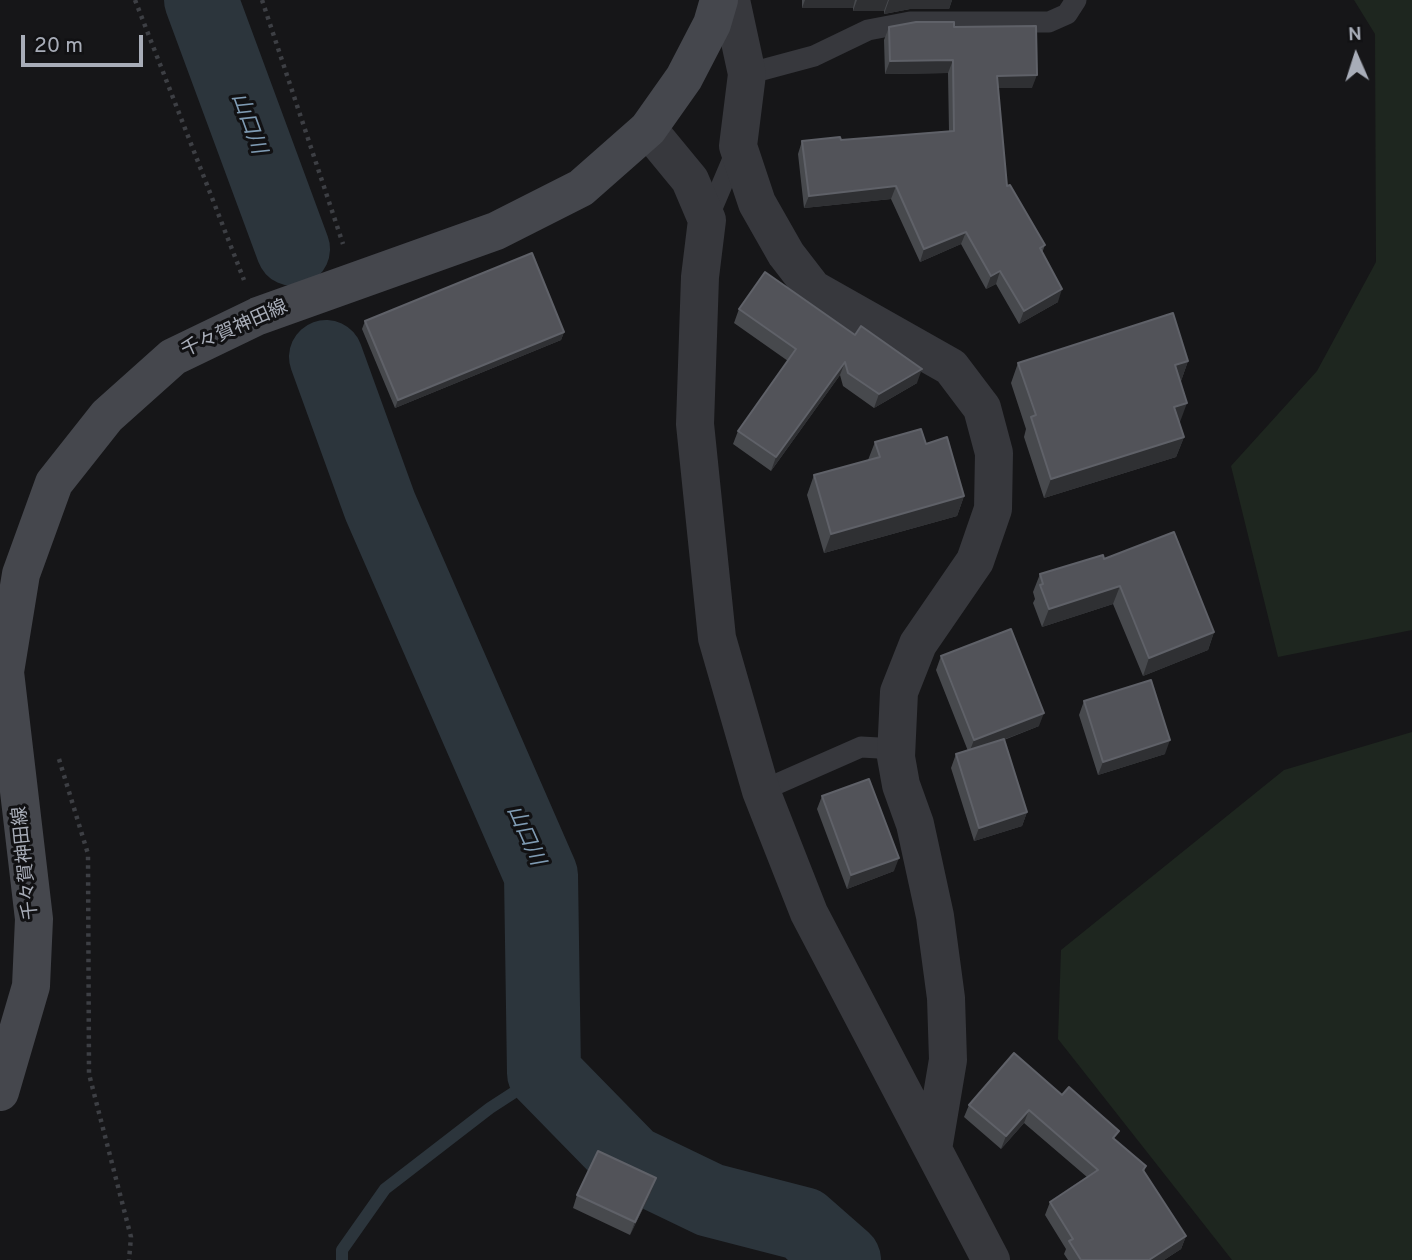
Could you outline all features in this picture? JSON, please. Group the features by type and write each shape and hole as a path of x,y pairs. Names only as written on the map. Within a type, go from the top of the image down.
{"main road":[{"name":"千々賀神田線","path":"0,1092 31,986 34,919 2,669 21,574 54,483 107,416 173,357 258,316 496,231 582,188 648,129 684,78 712,24 719,0"}],"street":[{"path":"732,0 747,74 738,146 757,203 786,254 813,289 951,367 982,408 994,453 993,509 975,561 918,644 899,692 896,757 901,785 915,824 935,916 946,998 948,1060 933,1149"},
{"path":"648,129 690,180 707,220 700,277 695,424 717,638 761,791 809,913 991,1260"}],"lane":[{"path":"747,74 814,56 869,30 910,22 1049,22 1067,15 1076,0"},
{"path":"707,220 738,146"},
{"path":"761,791 861,747 879,748 896,757"}],"path":[{"path":"135,0 258,316"},
{"path":"262,0 355,282"},
{"path":"57,753 88,854 89,1074 131,1237 129,1260"}],"shaded area":[{"path":"1354,0 1412,0 1412,630 1278,657 1231,466 1317,371 1376,262 1375,34"},
{"path":"1412,732 1412,1260 1232,1260 1058,1039 1061,950 1284,770"}],"building":[{"path":"916,22 954,22 954,27 1036,26 1037,75 997,76 1007,186 1010,185 1045,245 1040,248 1062,289 1024,311 1000,271 991,276 966,232 924,249 896,186 809,196 802,141 954,131 953,60 890,61 889,27"},
{"path":"532,253 564,332 398,400 365,321"},
{"path":"765,272 855,335 861,326 922,369 879,394 848,373 845,362 776,457 738,431 796,349 739,309"},
{"path":"1173,313 1188,361 1175,365 1187,403 1174,407 1184,437 1051,479 1031,417 1036,415 1018,363"},
{"path":"921,429 926,444 947,437 964,496 831,534 814,475 880,457 875,442"},
{"path":"1174,532 1214,632 1149,658 1120,586 1049,609 1040,585 1043,584 1040,574 1103,555 1104,559"},
{"path":"1011,629 1044,713 974,740 941,656"},
{"path":"1151,680 1170,740 1103,762 1084,701"},
{"path":"1004,739 1027,812 979,828 956,754"},
{"path":"869,779 899,858 851,875 822,796"},
{"path":"1014,1053 1062,1095 1069,1087 1119,1131 1113,1138 1146,1166 1143,1170 1186,1236 1149,1260 1081,1260 1069,1241 1073,1239 1050,1202 1098,1170 1029,1110 1006,1136 969,1105"},
{"path":"598,1151 656,1178 635,1222 577,1195"}],"waterway":[{"name":"山口川","path":"201,0 293,249"},
{"name":"山口川","path":"326,357 380,506 541,875 544,1073 631,1162 710,1200 803,1224 844,1260"},
{"path":"342,1260 342,1250 385,1189 490,1108 544,1073"}]}
